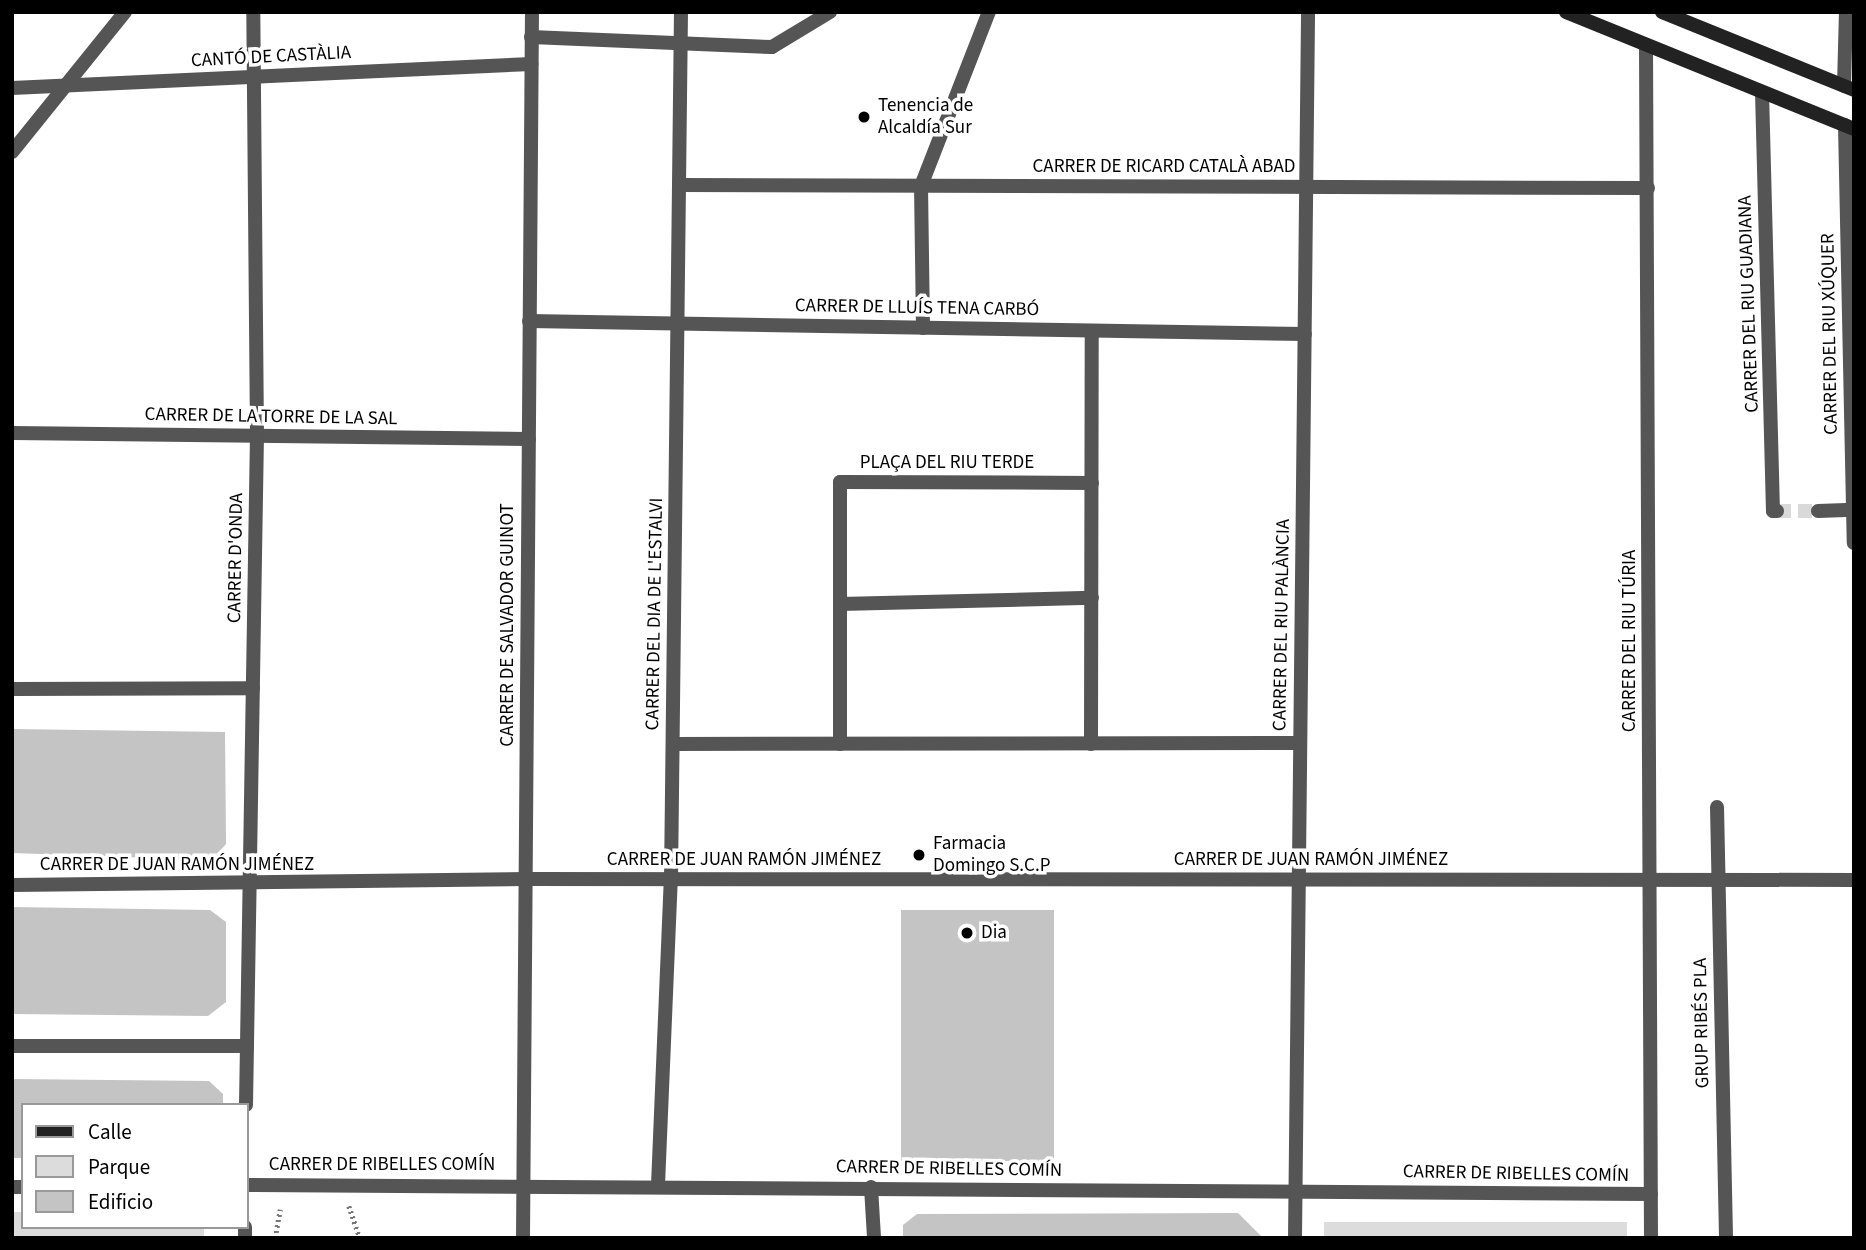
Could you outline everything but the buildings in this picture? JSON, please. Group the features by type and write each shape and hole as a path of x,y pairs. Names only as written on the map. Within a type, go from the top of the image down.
{"main road":[{"path":"1566,12 1849,127"},
{"path":"1662,12 1849,88"}],"street":[{"path":"12,152 60,88 125,12"},
{"name":"CARRER D'ONDA","path":"246,1103 257,436 253,12"},
{"name":"CARRER DE SALVADOR GUINOT","path":"523,1238 532,12"},
{"name":"CARRER DEL DIA DE L'ESTALVI","path":"659,1185 671,879 681,12"},
{"path":"531,37 772,47 830,12"},
{"path":"923,328 921,186 989,12"},
{"name":"CARRER DEL RIU PALÀNCIA","path":"1295,1238 1308,12"},
{"path":"1846,12 1849,88"},
{"name":"CARRER DEL RIU TÚRIA","path":"1646,45 1651,1238"},
{"name":"CANTÓ DE CASTÀLIA","path":"12,88 60,88 253,76 531,64"},
{"name":"CARRER DEL RIU GUADIANA","path":"1762,92 1773,511 1777,511"},
{"name":"CARRER DEL RIU XÚQUER","path":"1849,127 1854,543"},
{"name":"CARRER DE RICARD CATALÀ ABAD","path":"679,185 1648,188"},
{"name":"CARRER DE LLUÍS TENA CARBÓ","path":"529,321 1305,334"},
{"path":"1091,744 1092,331"},
{"name":"CARRER DE LA TORRE DE LA SAL","path":"12,433 528,439"},
{"name":"PLAÇA DEL RIU TERDE","path":"840,744 840,482 1092,483"},
{"path":"1818,511 1853,510"},
{"path":"840,604 1092,598"},
{"path":"12,689 253,688"},
{"path":"673,744 1300,743"},
{"name":"GRUP RIBÉS PLA","path":"1717,807 1726,1238"},
{"name":"CARRER DE JUAN RAMÓN JIMÉNEZ","path":"12,884 250,885 525,879 1854,880"},
{"path":"12,1046 247,1046"},
{"name":"CARRER DE RIBELLES COMÍN","path":"248,1185 523,1184 1651,1194"},
{"path":"871,1187 874,1238"}],"path":[{"path":"349,1206 360,1238"}],"green space":[{"path":"12,1212 21,1212 21,1229 204,1229 204,1238 12,1238"},
{"path":"1324,1222 1627,1222 1627,1238 1324,1238"}],"tunnel":[{"path":"1777,511 1818,511"}],"place":[{"name":"Tenencia de Alcaldía Sur","path":"864,117"},
{"name":"Farmacia Domingo S.C.P","path":"919,855"},
{"name":"Dia","path":"967,933"}]}
